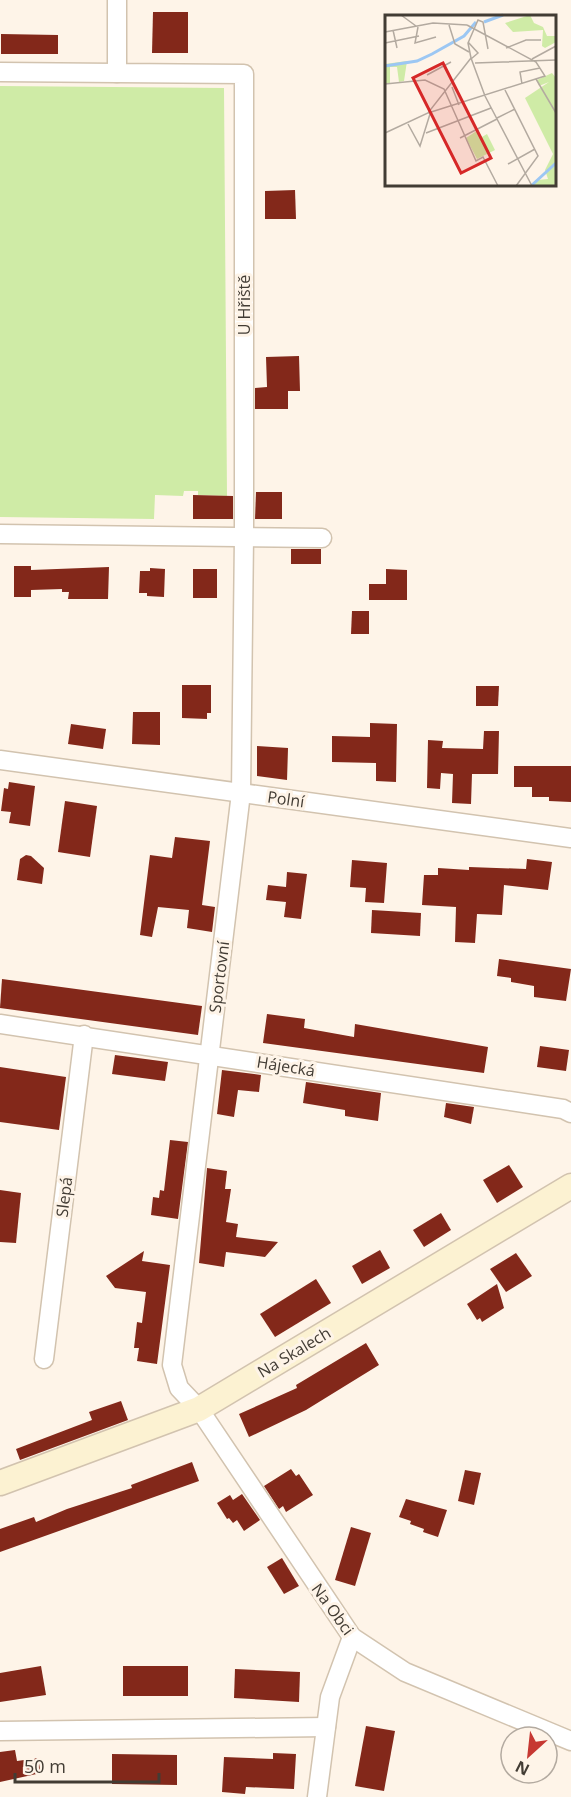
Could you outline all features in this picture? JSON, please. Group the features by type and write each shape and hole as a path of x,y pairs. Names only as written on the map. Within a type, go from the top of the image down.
{"street":[{"path":"0,72 117,73 117,0"},
{"name":"U Hřiště","path":"117,73 244,74 244,536"},
{"path":"0,534 322,538"},
{"name":"Sportovní","path":"199,1409 179,1389 172,1365 241,793 244,536"},
{"name":"Polní","path":"0,760 571,838"},
{"name":"Hájecká","path":"0,1024 551,1107 571,1113"},
{"name":"Slepá","path":"44,1359 84,1035"},
{"name":"Na Skalech","path":"0,1483 199,1409 571,1186"},
{"name":"Na Obci","path":"199,1409 352,1637 405,1672 571,1741"},
{"path":"317,1797 330,1698 352,1637"},
{"path":"0,1731 326,1727"}],"green space":[{"path":"0,86 224,88 227,496 198,495 198,491 184,491 183,496 155,495 154,519 0,517"}],"building":[{"path":"153,12 188,12 188,53 152,53"},
{"path":"1,34 58,35 58,54 1,54"},
{"path":"295,190 296,219 265,219 265,191"},
{"path":"299,356 300,391 288,391 288,409 255,409 255,388 267,387 266,357"},
{"path":"256,492 282,492 282,519 255,519"},
{"path":"193,495 233,496 233,519 193,519"},
{"path":"291,549 321,549 321,564 291,564"},
{"path":"14,566 31,566 31,570 109,567 108,599 68,599 69,592 62,592 62,589 31,590 31,597 14,597"},
{"path":"150,568 165,569 164,597 139,593 140,571 150,571"},
{"path":"193,569 217,569 217,598 193,598"},
{"path":"386,569 407,570 407,600 369,600 369,584 386,584"},
{"path":"352,611 369,611 369,634 351,634"},
{"path":"182,685 211,685 211,713 207,713 207,719 182,718"},
{"path":"476,686 499,686 498,706 476,706"},
{"path":"133,712 160,712 160,745 132,744"},
{"path":"370,723 397,724 396,782 376,781 376,763 332,762 332,736 370,737"},
{"path":"71,724 106,729 103,749 68,744"},
{"path":"484,731 499,731 498,774 472,774 471,804 452,803 453,774 441,773 440,789 427,788 428,740 443,741 442,748 483,749"},
{"path":"257,746 288,748 287,780 257,776"},
{"path":"514,766 571,766 571,802 549,801 549,797 532,797 532,787 514,787"},
{"path":"9,782 35,786 30,826 9,823 11,812 1,811 4,788 8,789"},
{"path":"65,801 97,806 90,857 58,852"},
{"path":"175,837 210,841 202,905 215,907 212,932 187,928 189,910 158,907 152,937 140,935 150,855 172,858"},
{"path":"26,855 31,856 44,868 42,884 17,880 20,859"},
{"path":"527,859 552,862 548,890 504,885 502,915 477,914 475,943 455,942 456,907 422,905 424,875 438,875 438,868 526,869"},
{"path":"352,860 387,863 384,903 365,902 366,888 350,887"},
{"path":"287,872 307,874 301,919 284,917 286,902 266,900 268,885 286,887"},
{"path":"372,910 421,913 420,936 371,933"},
{"path":"499,959 571,969 566,1001 534,997 534,986 511,982 511,978 497,976"},
{"path":"2,979 202,1006 198,1035 0,1008"},
{"path":"267,1014 305,1019 304,1028 354,1037 355,1024 488,1047 484,1073 263,1043"},
{"path":"540,1046 569,1050 566,1071 537,1067"},
{"path":"115,1055 168,1062 165,1081 112,1074"},
{"path":"0,1067 66,1077 59,1130 0,1122"},
{"path":"222,1070 261,1075 259,1092 238,1090 234,1117 217,1114"},
{"path":"306,1082 381,1093 378,1121 345,1116 345,1110 303,1103"},
{"path":"446,1103 474,1107 471,1124 444,1117"},
{"path":"170,1140 188,1142 178,1219 151,1215 153,1197 159,1198 160,1190 164,1191"},
{"path":"509,1165 523,1187 497,1203 483,1180"},
{"path":"207,1168 227,1171 225,1189 231,1189 226,1222 238,1224 236,1237 278,1242 265,1257 226,1252 224,1267 199,1263"},
{"path":"0,1190 21,1193 16,1243 0,1242"},
{"path":"441,1213 451,1230 424,1247 413,1230"},
{"path":"380,1250 390,1268 362,1284 352,1266"},
{"path":"144,1251 142,1261 170,1265 157,1364 137,1361 139,1348 134,1348 137,1322 142,1323 146,1292 115,1288 106,1276"},
{"path":"516,1253 532,1276 506,1292 490,1269"},
{"path":"316,1279 331,1303 275,1337 260,1314"},
{"path":"497,1284 504,1308 482,1322 480,1318 477,1320 467,1304"},
{"path":"366,1343 379,1365 306,1410 249,1437 239,1414 297,1388 296,1385"},
{"path":"121,1401 128,1420 20,1460 16,1449 92,1420 89,1412"},
{"path":"192,1462 199,1481 0,1552 0,1529 34,1517 36,1522 67,1509 132,1488 131,1485"},
{"path":"291,1469 296,1476 299,1474 313,1495 286,1512 283,1506 279,1509 264,1486"},
{"path":"465,1470 481,1473 474,1505 458,1501"},
{"path":"242,1494 260,1520 244,1531 237,1520 233,1523 229,1518 227,1519 217,1503 230,1495 233,1500"},
{"path":"406,1499 447,1510 438,1537 423,1532 424,1529 399,1517"},
{"path":"351,1527 371,1533 355,1586 335,1580"},
{"path":"282,1558 299,1586 284,1594 267,1567"},
{"path":"41,1666 46,1695 0,1702 0,1673"},
{"path":"123,1666 188,1666 188,1696 123,1696"},
{"path":"235,1669 300,1672 299,1702 234,1698"},
{"path":"366,1726 395,1731 384,1791 355,1786"},
{"path":"15,1750 17,1761 38,1758 41,1773 0,1782 0,1752"},
{"path":"273,1753 296,1754 294,1789 246,1787 245,1794 222,1792 224,1757 273,1759"},
{"path":"112,1754 177,1755 177,1785 112,1784"}]}
